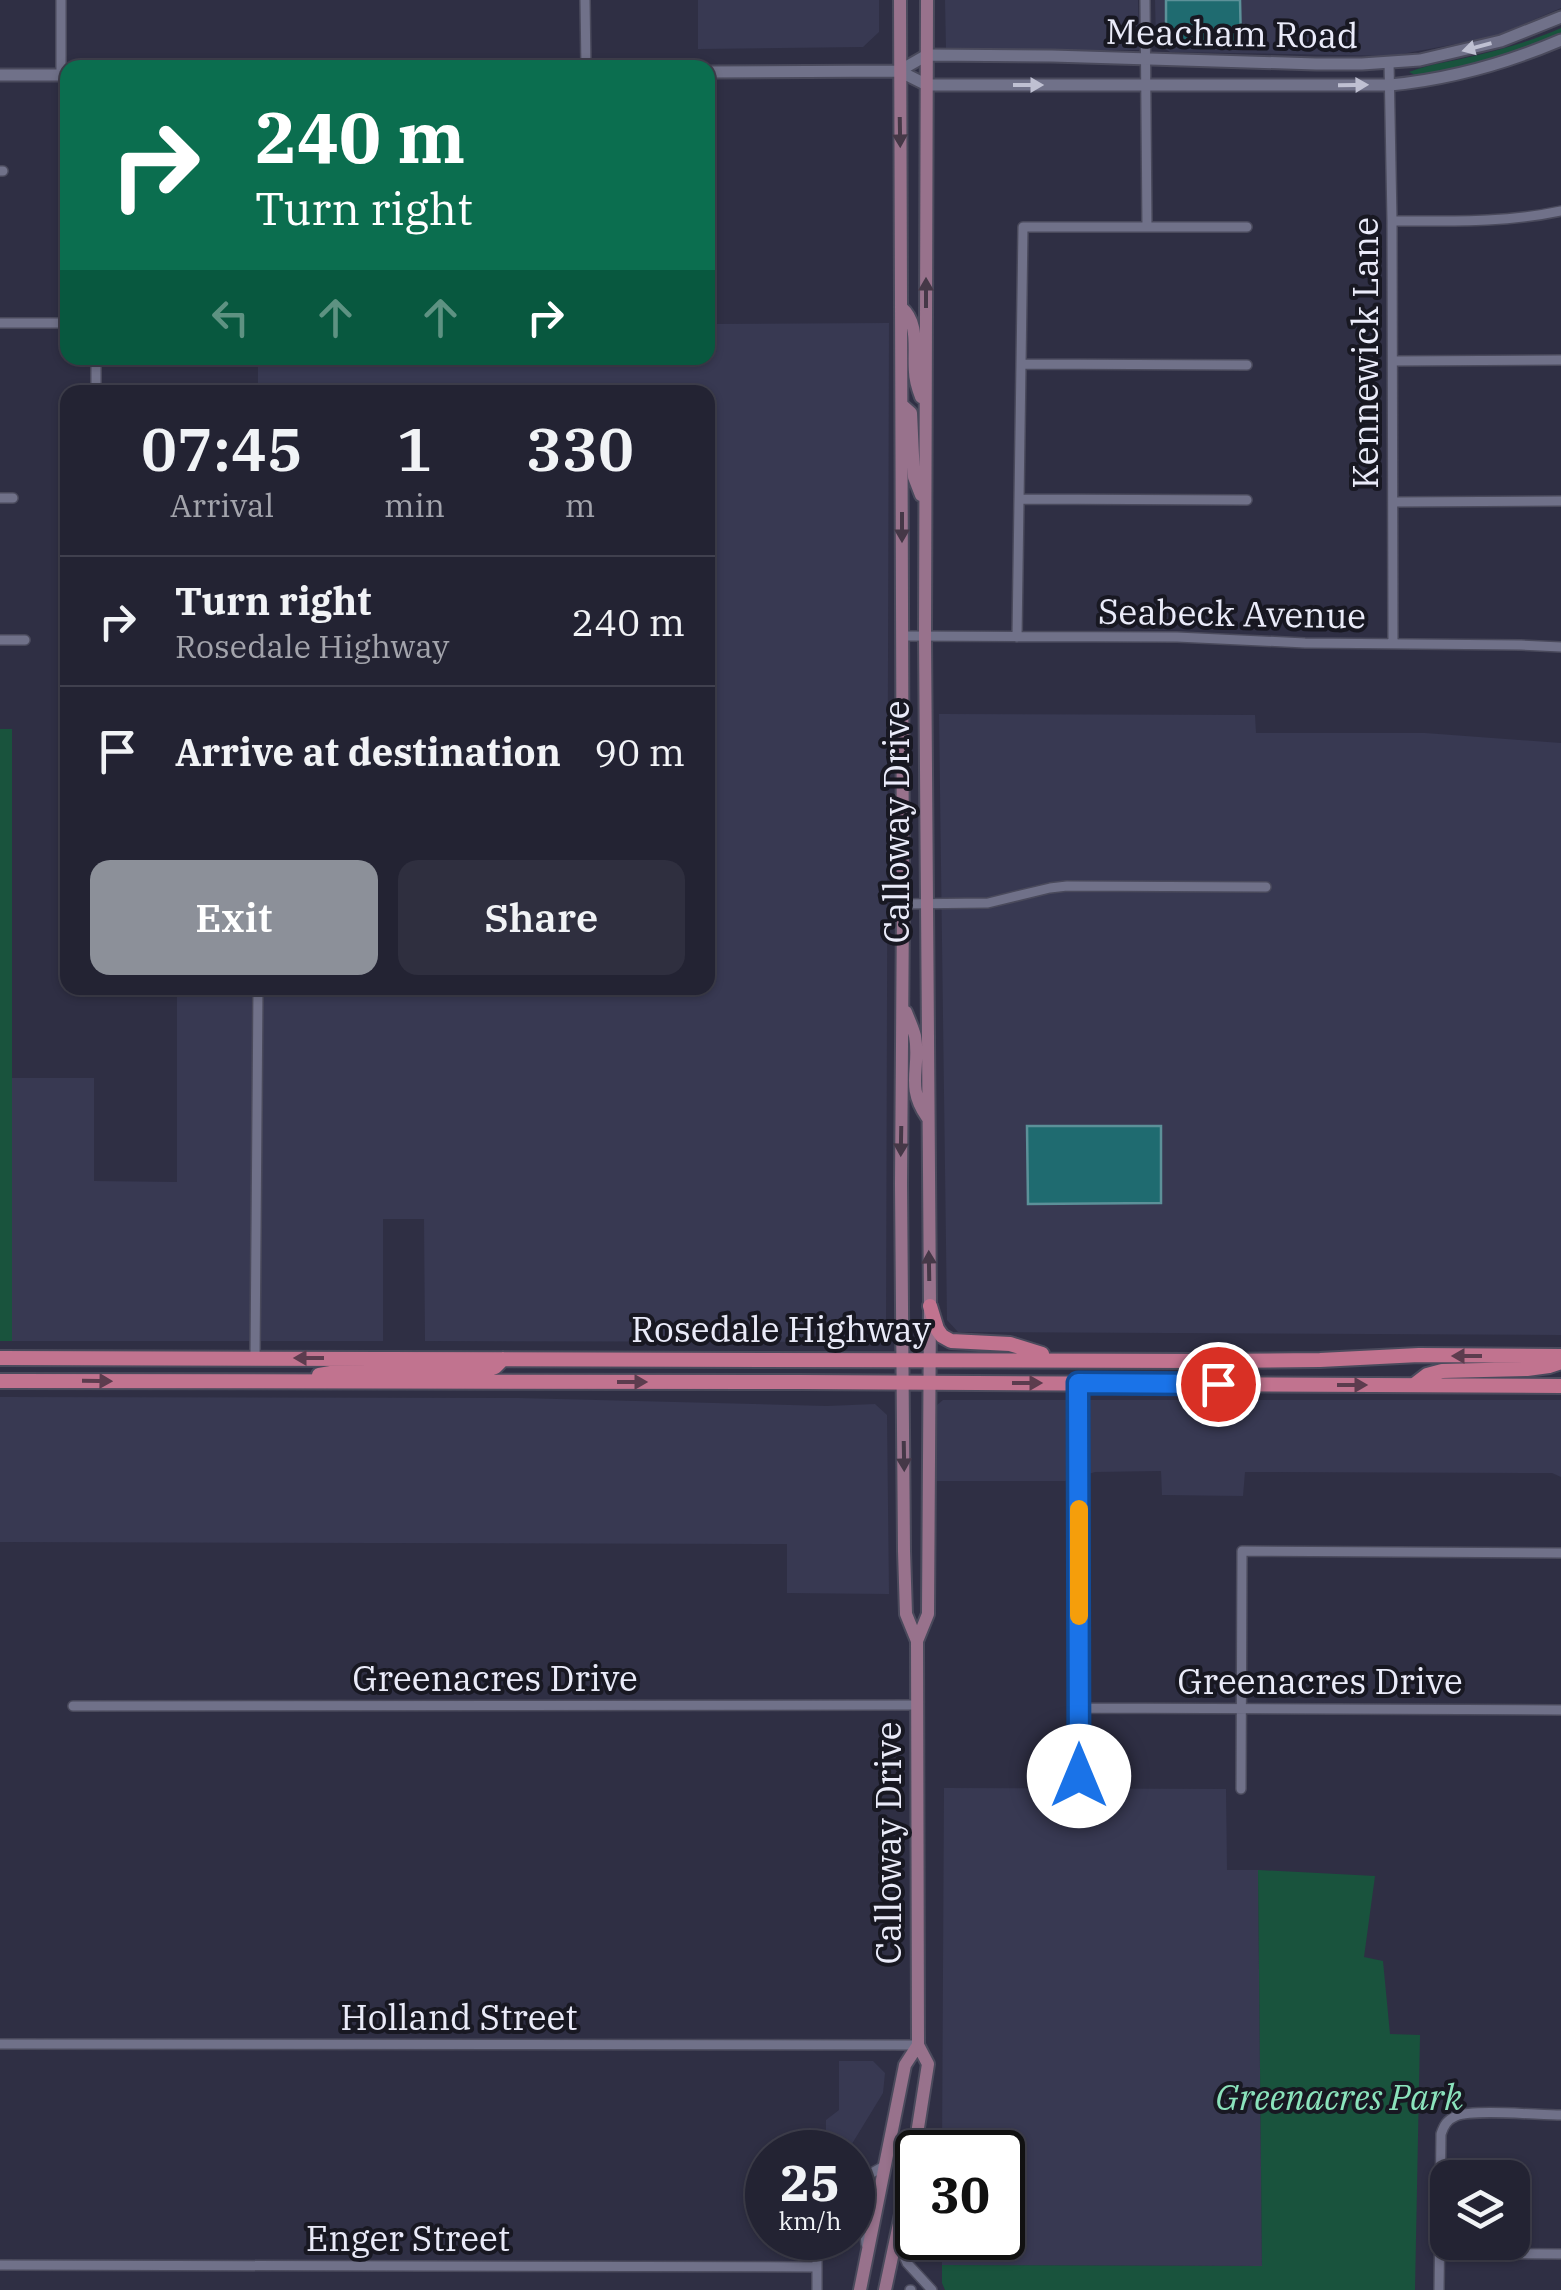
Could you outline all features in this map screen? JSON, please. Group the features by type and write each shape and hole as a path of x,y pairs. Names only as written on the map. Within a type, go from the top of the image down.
{"main road":[{"name":"Calloway Drive","path":"900,0 902,1382 906,1614 917,1641"},
{"name":"Calloway Drive","path":"918,2130 928,2064 918,2046 917,1705 917,1641 928,1614 930,1382 926,0"},
{"path":"901,307 910,315 914,329 915,378 925,409"},
{"path":"902,405 911,413 914,477 925,507"},
{"path":"902,1000 915,1038 914,1093 927,1118"},
{"path":"930,1306 937,1329 951,1341 1010,1344 1077,1360"},
{"name":"Rosedale Highway","path":"0,1358 1561,1359"},
{"path":"0,1367 50,1358"},
{"path":"274,1382 349,1370 485,1370 503,1359"},
{"path":"506,1382 512,1371 518,1369 584,1368 618,1359"},
{"path":"1414,1385 1427,1375 1442,1371 1526,1369 1550,1366 1561,1359"},
{"name":"Rosedale Highway","path":"0,1381 1561,1386"},
{"name":"Calloway Drive","path":"875,2221 906,2066 918,2046"},
{"name":"Calloway Drive","path":"886,2290 895,2250"},
{"name":"Calloway Drive","path":"860,2290 867,2260"}],"street":[{"path":"61,0 63,60"},
{"path":"585,0 586,60"},
{"path":"1145,0 1147,227"},
{"name":"Meacham Road","path":"899,71 927,56 1316,64 1420,60 1468,50 1561,17"},
{"name":"Meacham Road","path":"715,72 899,71 927,85 1390,84 1466,74 1520,58 1561,40"},
{"name":"Kennewick Lane","path":"1389,62 1393,644"},
{"path":"0,75 60,75"},
{"path":"1392,221 1477,221 1561,212"},
{"path":"1017,636 1023,226 1246,228"},
{"path":"0,323 60,323"},
{"path":"1392,361 1561,360"},
{"path":"1021,364 1247,365"},
{"path":"0,498 13,498"},
{"path":"1019,499 1247,500"},
{"path":"1393,502 1561,501"},
{"name":"Seabeck Avenue","path":"902,636 1177,637 1561,647"},
{"path":"0,640 25,640"},
{"path":"903,904 988,903 1067,886 1266,887"},
{"path":"255,1358 258,995"},
{"path":"1078,1383 1079,1776"},
{"path":"1241,1789 1242,1551 1561,1552"},
{"name":"Greenacres Drive","path":"73,1706 917,1705"},
{"name":"Greenacres Drive","path":"1079,1708 1561,1710"},
{"name":"Holland Street","path":"0,2044 918,2046"},
{"path":"1441,2160 1441,2134 1450,2118 1470,2114 1561,2115"},
{"path":"875,2172 886,2166"},
{"path":"1530,2254 1561,2254"},
{"path":"816,2290 817,2260"},
{"path":"905,2260 932,2290"},
{"path":"1439,2290 1440,2260"},
{"name":"Enger Street","path":"0,2264 817,2267"}],"shaded area":[{"path":"698,0 879,0 879,32 863,47 698,49"},
{"path":"945,0 1138,0 1139,50 946,50"},
{"path":"1155,0 1561,0 1561,8 1494,37 1391,56 1170,52 1156,43"},
{"path":"1166,0 1240,0 1241,45 1166,45"},
{"path":"889,323 886,1342 425,1341 424,1219 383,1219 383,1341 12,1341 12,1078 94,1078 94,1181 177,1182 177,995 715,995 715,385 258,385 258,365 715,365 715,324"},
{"path":"939,714 1255,715 1256,733 1425,733 1561,743 1561,1335 958,1332 947,1320"},
{"path":"1027,1126 1161,1126 1161,1203 1028,1204"},
{"path":"0,1397 519,1398 875,1404 887,1415 889,1594 787,1593 787,1544 0,1542"},
{"path":"943,1400 1561,1400 1561,1477 1552,1473 1245,1472 1243,1496 1162,1495 1161,1471 1095,1472 1065,1481 933,1481 931,1410"},
{"path":"944,1788 1226,1789 1227,1870 1258,1870 1262,2266 942,2265 942,2260 1025,2260 1025,2130 942,2130"},
{"path":"839,2061 873,2061 885,2073 883,2093 860,2130 826,2130 826,2120 839,2110"}],"green space":[{"path":"1561,28 1561,36 1492,62 1419,77 1409,72 1509,47"},
{"path":"0,729 12,729 12,1341 0,1341"},
{"name":"Greenacres Park","path":"1258,1870 1375,1876 1364,1957 1383,1961 1390,2034 1420,2035 1415,2290 945,2290 942,2265 1262,2266"}],"slow traffic":[{"path":"1079,1509 1079,1616"}],"route":[{"path":"1079,1776 1078,1383 1218,1384"}]}
